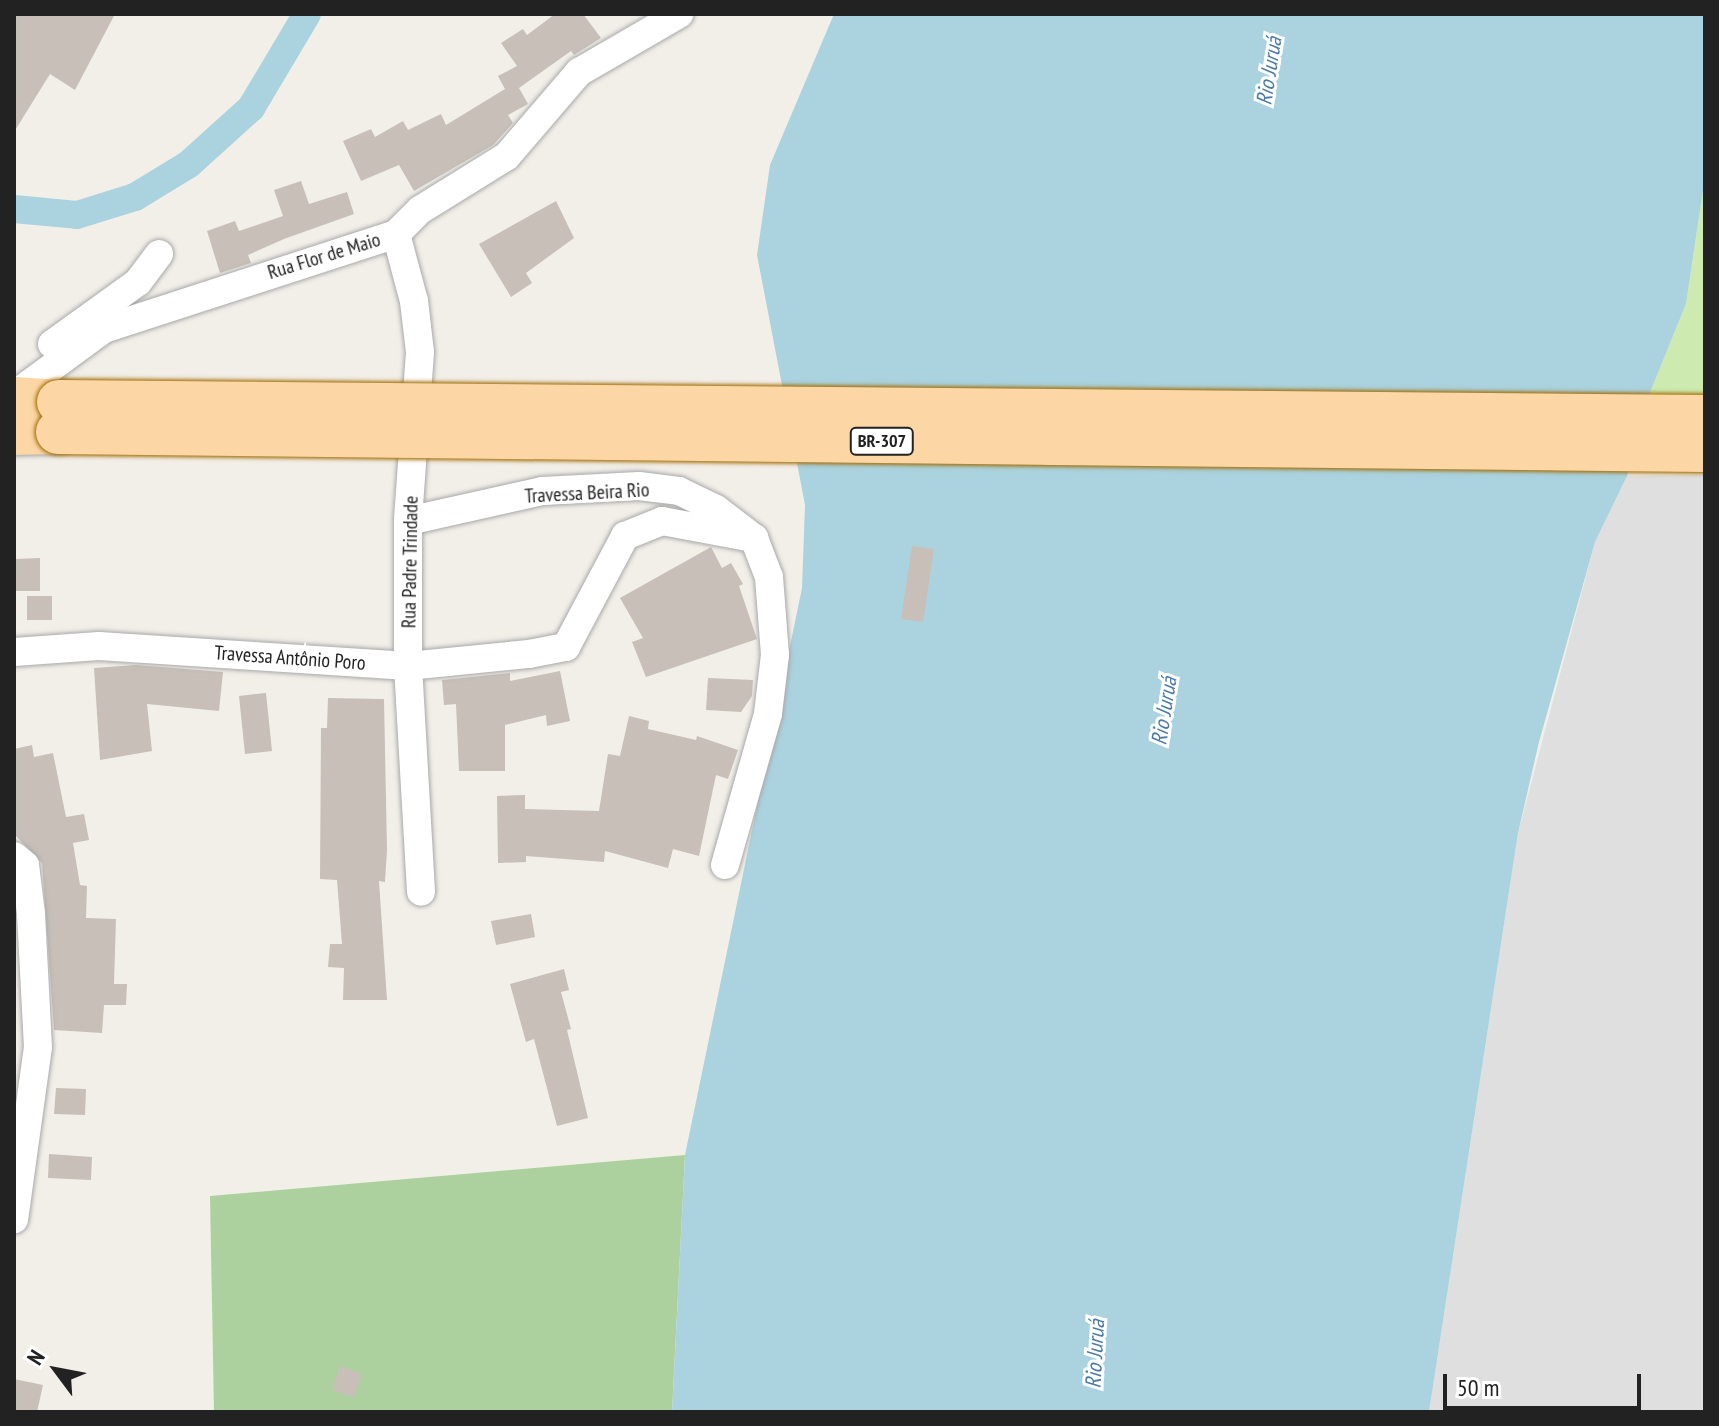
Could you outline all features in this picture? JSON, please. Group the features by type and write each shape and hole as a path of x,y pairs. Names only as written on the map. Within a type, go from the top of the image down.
{"main road":[{"name":"BR-307","path":"36,401 1705,417"},
{"name":"BR-307","path":"14,433 36,401"},
{"name":"BR-307","path":"36,401 1705,450"}],"street":[{"name":"Rua Flor de Maio","path":"36,401 104,329 142,314 396,234 420,210 507,156 579,72 679,14"},
{"name":"Rua Padre Trindade","path":"396,234 414,301 420,352 408,521 408,666 421,892"},
{"path":"36,401 48,347 138,282 159,254"},
{"name":"Travessa Beira Rio","path":"408,521 542,491 639,486 679,491 716,509 754,538"},
{"name":"Travessa Antônio Poro","path":"14,652 99,646 408,666 566,647 625,536 662,521 754,538"},
{"path":"725,865 768,714 775,655 769,577 754,538"},
{"path":"14,856 25,865 38,1047 14,1219"}],"shaded area":[{"path":"1705,475 1705,1412 1429,1412 1518,833 1595,542 1627,476"}],"green space":[{"path":"1705,177 1705,396 1649,395 1686,304"},
{"path":"685,1155 672,1412 214,1412 210,1196"}],"water":[{"name":"Rio Juruá","path":"834,14 1705,14 1705,177 1686,304 1649,395 1627,476 1595,542 1539,742 1518,833 1429,1412 672,1412 685,1155 802,588 805,505 757,255 770,165"}],"building":[{"path":"14,14 115,14 75,90 50,74 14,132"},
{"path":"555,14 583,14 601,38 574,55 571,51 519,88 528,104 508,115 513,123 493,145 414,191 399,165 361,181 343,141 371,129 375,137 403,121 408,130 441,114 446,125 505,89 498,76 517,66 501,43 523,29 527,35"},
{"path":"301,181 309,204 347,192 354,214 284,239 248,255 251,263 220,273 207,231 235,221 239,231 283,216 274,190"},
{"path":"556,201 574,238 526,273 532,283 511,297 479,244"},
{"path":"912,546 934,549 923,622 901,619"},
{"path":"711,547 722,568 731,563 743,584 739,586 757,639 646,677 632,642 643,638 620,598"},
{"path":"40,558 40,591 14,591 14,559"},
{"path":"27,596 52,596 52,620 27,620"},
{"path":"136,665 223,672 219,711 147,704 152,751 100,760 94,668"},
{"path":"560,671 570,721 547,726 546,715 505,725 505,771 459,771 456,704 444,705 442,680 510,673 510,681"},
{"path":"708,678 753,680 752,696 741,712 706,710"},
{"path":"266,693 272,751 245,754 239,696"},
{"path":"328,698 384,699 387,850 385,882 379,881 387,1000 343,1000 344,968 328,967 330,944 342,944 337,880 320,879 321,728 327,728"},
{"path":"629,716 649,721 648,729 696,740 697,736 738,750 728,779 716,775 699,856 673,849 668,868 605,851 604,862 526,856 526,862 498,863 497,796 525,795 525,809 599,811 608,754 620,756"},
{"path":"32,745 34,757 53,753 66,817 84,814 89,840 73,843 80,885 87,886 86,918 116,919 114,984 127,984 126,1005 104,1005 102,1033 54,1030 42,863 14,834 14,749"},
{"path":"531,914 535,937 496,945 491,921"},
{"path":"564,969 569,990 561,992 571,1029 567,1030 588,1118 557,1126 534,1039 526,1042 510,984"},
{"path":"56,1088 86,1089 85,1115 54,1114"},
{"path":"49,1154 92,1157 91,1180 48,1178"},
{"path":"340,1366 362,1374 354,1397 332,1390"},
{"path":"14,1379 43,1385 37,1412 14,1412"}],"waterway":[{"path":"14,209 77,215 135,197 189,164 251,108 307,14"}]}
